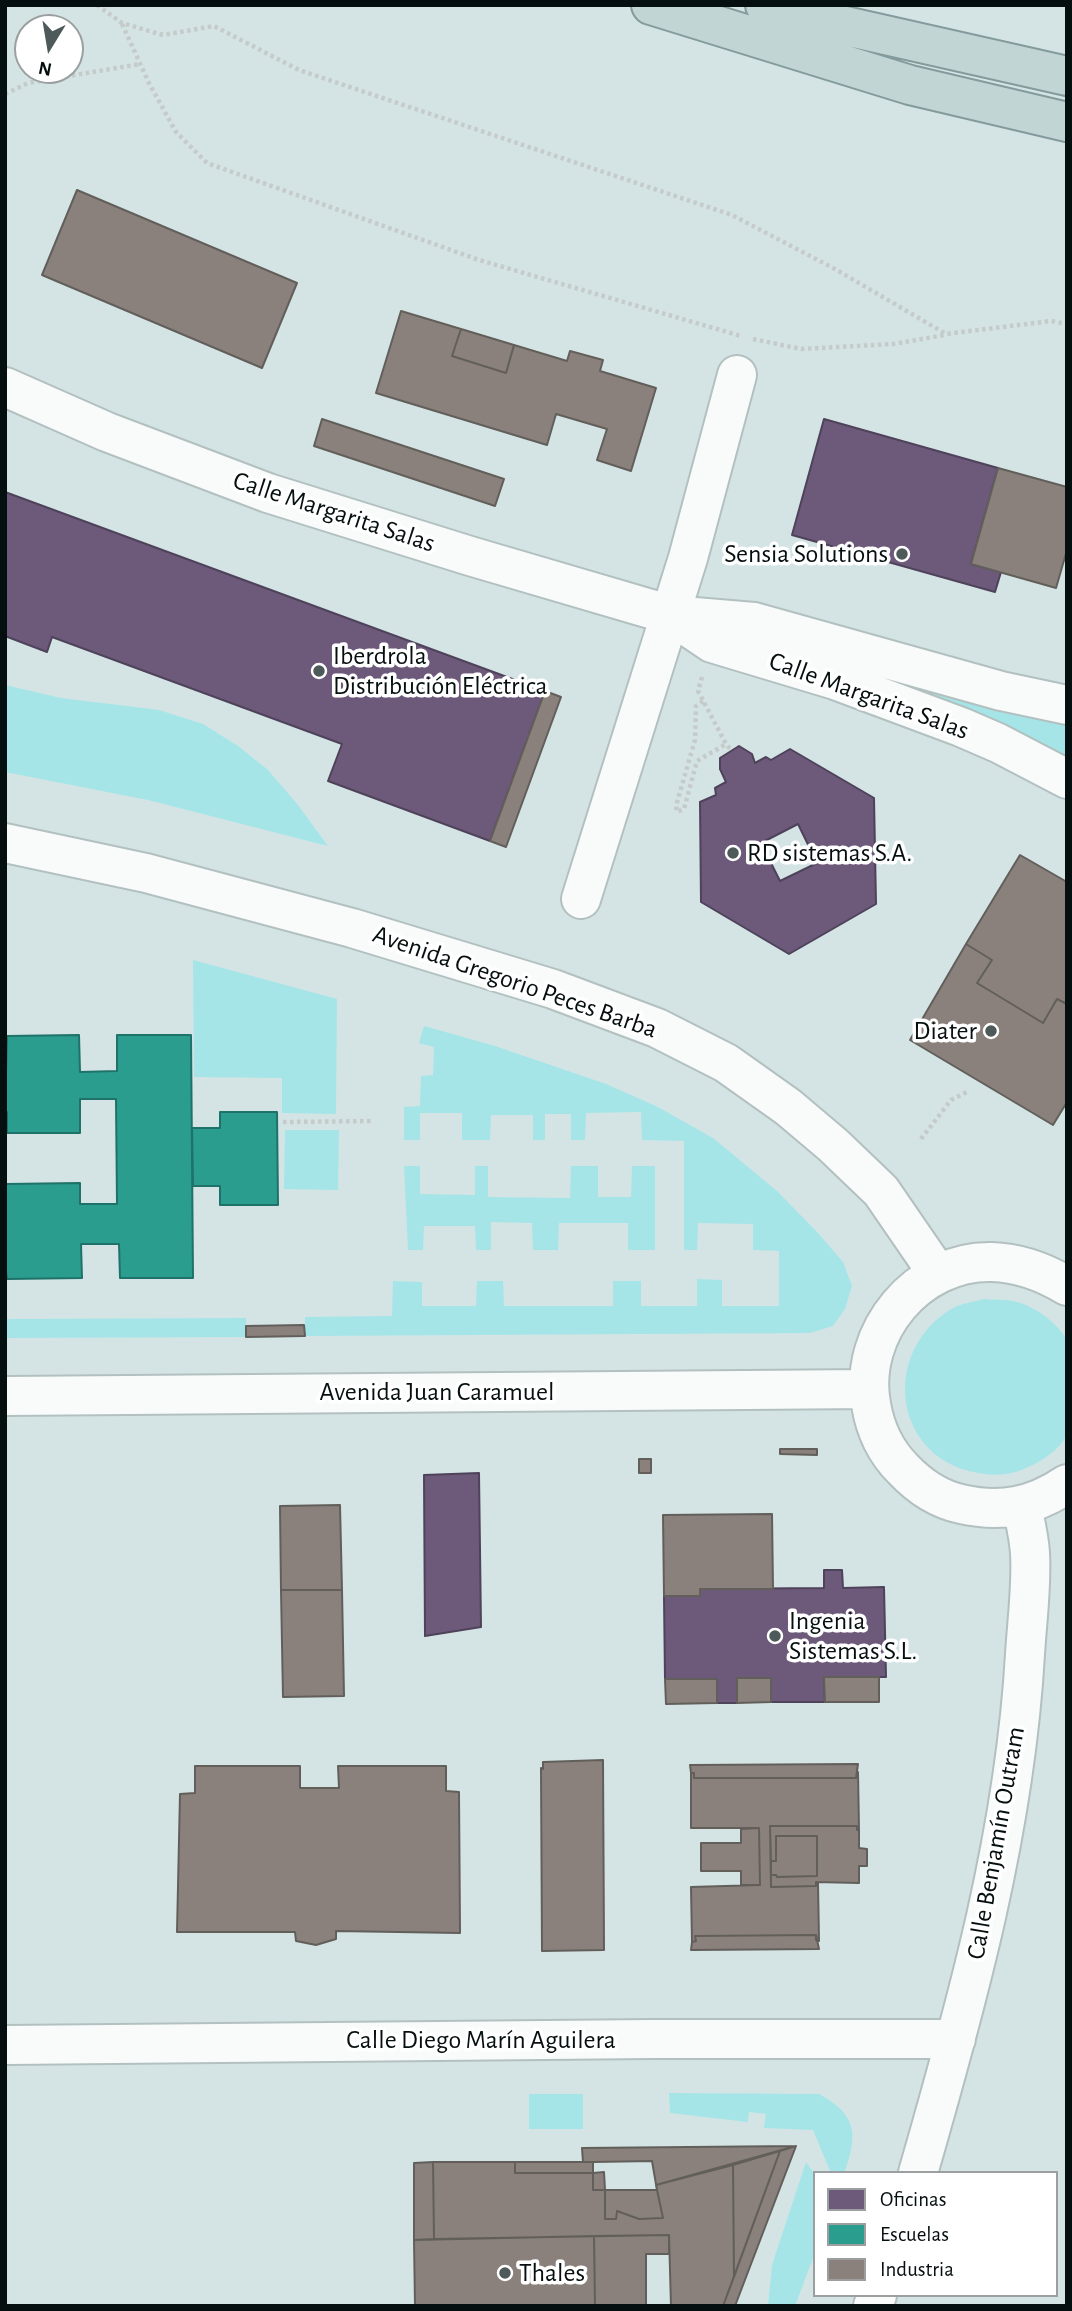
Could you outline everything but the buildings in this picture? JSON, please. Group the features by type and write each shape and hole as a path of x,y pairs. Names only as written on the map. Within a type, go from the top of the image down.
{"highway":[{"path":"651,5 909,85 1067,121"},
{"path":"765,5 792,14 1067,76"}],"street":[{"path":"581,899 671,615 737,375"},
{"name":"Calle Margarita Salas","path":"5,387 107,432 268,493 470,556 671,615 754,622 1001,691 1067,705"},
{"name":"Calle Margarita Salas","path":"671,615 712,643 835,680 961,727 1067,779"},
{"name":"Avenida Gregorio Peces Barba","path":"5,844 146,873 352,928 553,989 657,1028 726,1063 788,1107 833,1145 881,1191 938,1275"},
{"path":"1067,1286 1043,1272 1017,1264 990,1262 963,1265 938,1275 909,1295 886,1321 869,1365 868,1389 874,1425 891,1457 917,1484 949,1502 985,1509 1022,1506 1067,1484"},
{"name":"Avenida Juan Caramuel","path":"5,1396 868,1389"},
{"name":"Calle Benjamín Outram","path":"919,2171 956,2039 999,1855 1013,1774 1023,1693 1030,1553 1022,1506"},
{"name":"Calle Diego Marín Aguilera","path":"5,2045 956,2039"}],"path":[{"path":"97,5 122,23 163,35 214,26 299,70 732,215 835,268 946,334"},
{"path":"122,23 176,132 207,163 479,260 747,337 801,349 892,344 946,334 1051,321 1067,324"},
{"path":"5,94 28,83 140,64"},
{"path":"704,671 698,691 732,751"},
{"path":"704,701 696,706 695,740 676,806 677,812 684,809 697,761 726,744"},
{"path":"920,1139 951,1100 967,1092"},
{"path":"284,1122 372,1121"}],"shaded area":[{"path":"5,685 61,698 159,710 203,724 238,746 268,770 328,846 148,800 5,772"},
{"path":"919,688 1067,720 1067,758"},
{"path":"193,960 337,999 336,1114 282,1113 282,1078 194,1077"},
{"path":"424,1026 495,1046 606,1084 656,1106 713,1138 777,1191 843,1262 852,1286 845,1309 833,1326 810,1333 305,1336 305,1317 392,1316 393,1281 422,1282 422,1306 476,1306 477,1281 503,1281 504,1306 613,1306 613,1281 641,1281 641,1306 697,1306 697,1279 722,1280 722,1306 779,1306 779,1251 753,1250 753,1224 698,1223 697,1250 684,1250 684,1141 642,1140 641,1112 586,1113 585,1140 571,1140 571,1114 545,1114 545,1140 533,1140 533,1115 491,1115 490,1140 462,1140 462,1113 420,1113 420,1140 404,1140 404,1107 420,1106 421,1076 433,1075 434,1047 419,1043"},
{"path":"285,1130 339,1130 338,1190 284,1189"},
{"path":"404,1166 420,1166 420,1194 475,1195 475,1166 488,1166 488,1197 570,1198 571,1166 598,1166 598,1197 631,1197 632,1166 655,1166 655,1250 628,1250 628,1223 559,1223 558,1250 533,1250 532,1223 491,1222 491,1250 476,1250 475,1226 424,1226 423,1250 408,1250"},
{"path":"984,1299 1010,1300 1028,1306 1051,1321 1067,1340 1067,1435 1044,1459 1020,1471 1007,1474 973,1472 946,1461 925,1445 912,1423 906,1399 907,1373 915,1348 930,1326 953,1308"},
{"path":"246,1318 246,1337 5,1338 5,1319"},
{"path":"669,2093 819,2094 841,2109 847,2118 851,2126 852,2147 845,2171 830,2171 813,2130 764,2128 766,2114 749,2112 748,2122 670,2113"},
{"path":"529,2094 583,2094 583,2129 529,2129"},
{"path":"806,2162 813,2172 813,2258 795,2306 768,2306 772,2265"}],"place":[{"name":"Sensia Solutions","path":"902,554"},
{"name":"Iberdrola Distribución Eléctrica","path":"319,671"},
{"name":"RD sistemas S.A.","path":"733,853"},
{"name":"Diater","path":"991,1031"},
{"name":"Ingenia Sistemas S.L.","path":"775,1636"},
{"name":"Thales","path":"505,2273"}]}
